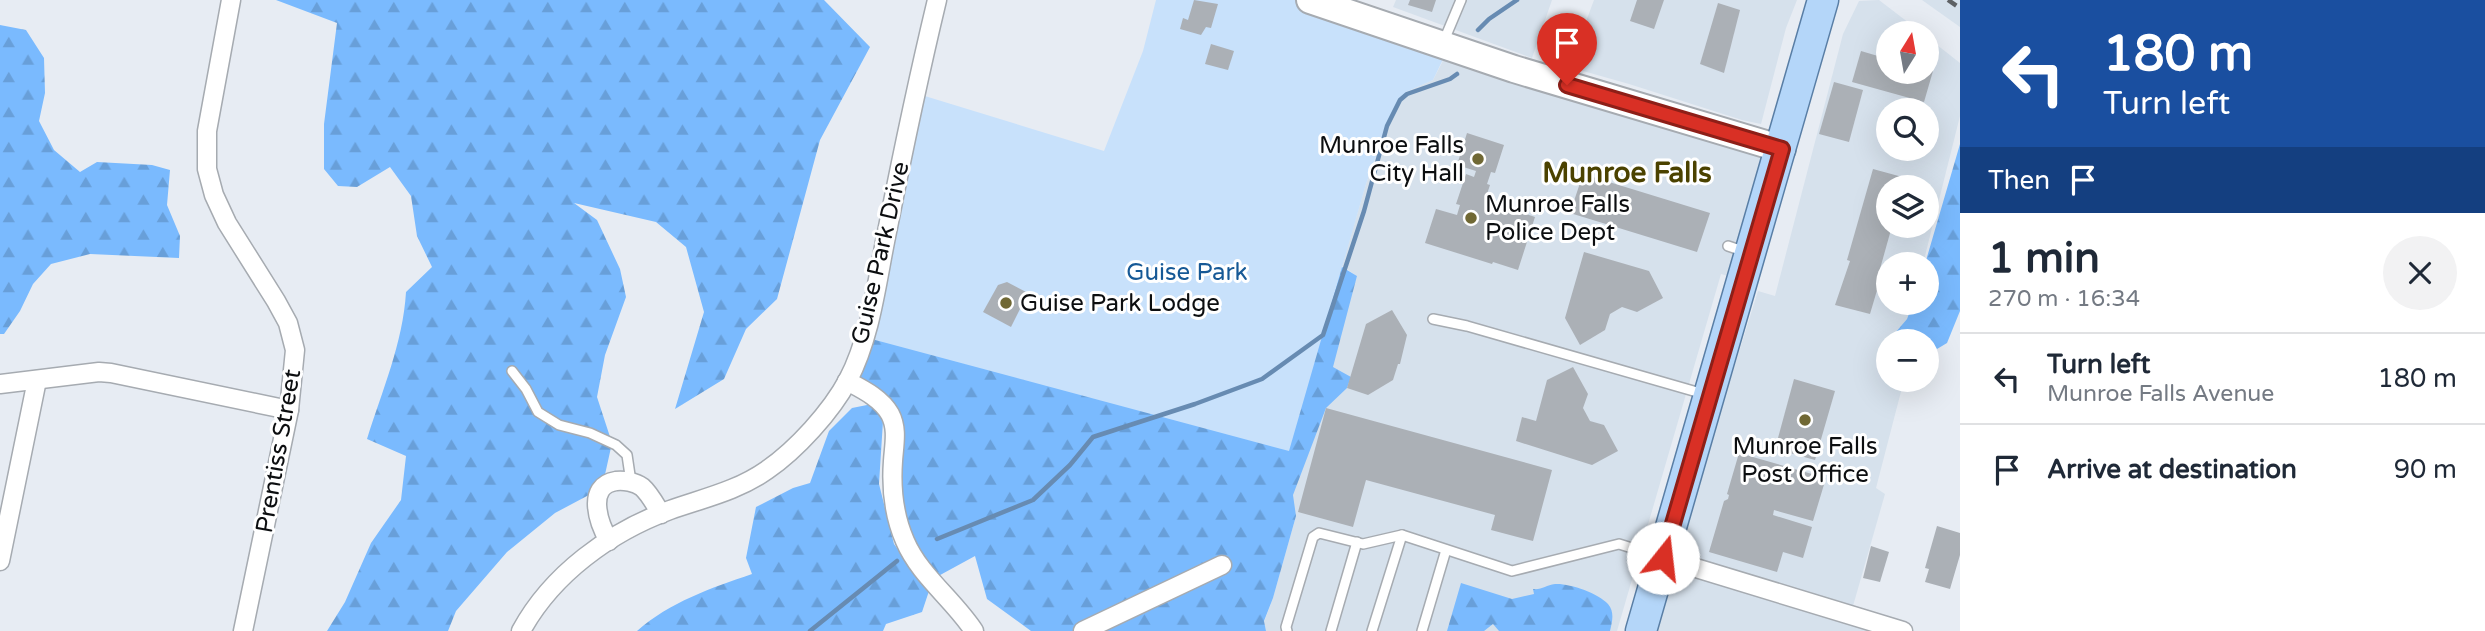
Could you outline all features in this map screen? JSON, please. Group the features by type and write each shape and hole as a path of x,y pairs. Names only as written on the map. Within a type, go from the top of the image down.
{"main road":[{"path":"1641,631 1709,395 1740,249 1782,149 1823,0"}],"street":[{"name":"Prentiss Street","path":"232,0 207,131 207,169 214,195 227,223 276,301 293,337 295,350 289,410 243,631"},
{"name":"Guise Park Drive","path":"521,631 542,601 571,569 608,541 661,514 724,493 765,472 812,430 847,381 869,318 937,0"},
{"path":"1310,0 1603,96 1782,149"},
{"path":"0,384 99,372 111,373 289,410"},
{"path":"0,561 37,380"},
{"path":"847,381 876,398 891,416 896,436 893,498 904,539 920,566 974,631"},
{"path":"608,541 598,518 598,496 611,482 631,482 642,486 661,514"},
{"path":"1663,558 1903,631"},
{"path":"1083,631 1222,565"}],"lane":[{"path":"1442,44 1461,0"},
{"path":"1433,320 1467,326 1709,395"},
{"path":"512,371 526,389 538,412 559,425 590,433 617,445 627,456 631,482"},
{"path":"1287,631 1315,534 1331,535 1363,544 1402,535 1512,571 1619,544 1663,558"},
{"path":"1372,631 1402,535"},
{"path":"1331,631 1357,542"},
{"path":"1422,631 1446,550"}],"shaded area":[{"path":"1396,0 1552,0 1532,58 1393,7"},
{"path":"1594,0 1797,0 1786,28 1761,124 1569,67"},
{"path":"1879,0 1906,21 1876,21 1876,84 1939,84 1939,46 1960,63 1960,116 1939,200 1939,175 1876,175 1876,238 1930,238 1926,252 1876,252 1876,315 1908,315 1898,329 1876,329 1876,392 1901,392 1876,488 1885,494 1851,613 1706,565 1680,551 1679,544 1758,291 1775,296 1843,34 1859,1"},
{"path":"1922,0 1960,0 1960,27"},
{"path":"1448,51 1782,149 1743,280 1721,274 1617,631 1266,631 1264,622 1296,516 1278,508 1357,276 1342,266 1366,184 1387,126 1400,100 1406,92 1433,80"},
{"path":"1688,572 1870,625 1869,631 1655,631 1672,575"}],"green space":[{"path":"276,0 824,0 870,47 820,140 777,299 746,329 724,379 675,409 704,312 686,247 656,222 574,203 597,220 620,269 626,297 605,355 597,397 612,443 602,488 555,513 507,552 456,611 448,631 327,631 345,602 371,543 401,500 406,456 367,439 401,330 406,292 432,267 417,236 411,196 390,167 357,187 338,186 324,169 324,124 337,23"},
{"name":"Guise Park","path":"1156,0 1310,0 1449,47 1433,80 1406,92 1387,126 1366,184 1289,451 864,337 915,93 1104,151 1143,51"},
{"path":"0,25 26,30 44,58 45,93 39,121 54,150 80,172 97,162 152,165 170,170 167,205 180,236 179,258 90,254 51,264 33,284 20,311 4,334 0,334"},
{"path":"1960,144 1960,311 1947,343 1939,348 1939,329 1898,329 1908,315 1939,315 1939,252 1928,252 1933,238 1939,238 1939,216"},
{"path":"1287,234 1357,276 1333,367 1351,377 1347,388 1326,408 1293,495 1296,516 1264,621 1266,631 1031,631 987,599 975,556 931,580 904,539 891,416 847,381 864,337"},
{"path":"872,404 883,421 879,484 894,544 929,591 922,612 886,624 883,631 637,631 677,604 752,574 746,558 756,507 793,488 810,483 829,431 852,408"},
{"path":"1461,583 1512,599 1534,594 1533,589 1552,585 1575,587 1608,604 1612,614 1610,631 1499,631 1493,624 1484,631 1447,631"}],"building":[{"path":"1194,0 1218,4 1211,28 1206,27 1201,35 1180,29 1183,18 1188,20"},
{"path":"1410,0 1436,0 1432,12 1408,5"},
{"path":"1637,0 1664,0 1654,29 1630,21"},
{"path":"1718,3 1740,10 1724,73 1700,64"},
{"path":"1211,44 1234,51 1228,70 1205,64"},
{"path":"1861,51 1876,55 1876,84 1929,84 1925,98 1910,98 1852,82"},
{"path":"1834,82 1863,90 1849,142 1819,134"},
{"path":"1467,133 1504,145 1495,173 1491,172 1487,184 1490,185 1487,201 1535,217 1518,270 1425,243 1436,209 1457,215 1460,205 1456,204 1466,174 1474,177 1476,171 1457,165"},
{"path":"1873,169 1895,175 1876,175 1876,238 1889,238 1885,252 1876,252 1876,294 1870,314 1835,305 1850,261 1847,260"},
{"path":"1583,174 1710,213 1697,252 1570,213"},
{"path":"1584,252 1649,271 1663,298 1637,312 1622,307 1610,314 1605,330 1580,345 1565,318"},
{"name":"Guise Park Lodge","path":"1007,282 1028,293 1011,327 983,312 998,285"},
{"path":"1392,310 1407,335 1393,380 1368,395 1347,388 1366,324"},
{"path":"1573,367 1588,394 1583,408 1590,421 1604,425 1618,451 1592,465 1516,441 1522,417 1536,421 1547,380"},
{"name":"Munroe Falls Post Office","path":"1794,379 1835,391 1815,460 1775,449"},
{"path":"1326,408 1552,470 1533,541 1491,530 1495,515 1366,480 1353,527 1298,512"},
{"path":"1739,453 1826,478 1813,521 1774,510 1773,515 1812,527 1803,558 1783,552 1777,572 1709,552 1724,501 1728,499 1727,494"},
{"path":"1937,526 1960,533 1960,555 1950,589 1925,582 1929,569 1925,568"},
{"path":"1871,546 1889,552 1880,582 1863,578"}],"waterway":[{"path":"1478,30 1517,0"},
{"path":"937,539 1033,500 1070,465 1093,437 1262,379 1323,335 1364,211 1387,126 1400,100 1407,94 1457,74"},
{"path":"810,631 897,561"}],"railway":[{"path":"1948,0 1960,8"}],"place":[{"name":"Munroe Falls City Hall","path":"1478,159"},
{"name":"Munroe Falls Police Dept","path":"1471,218"},
{"name":"Guise Park Lodge","path":"1006,303"},
{"name":"Munroe Falls Post Office","path":"1805,420"}],"district":[{"name":"Munroe Falls","path":"1627,172"}],"route":[{"path":"1567,85 1782,149 1663,558"}]}
